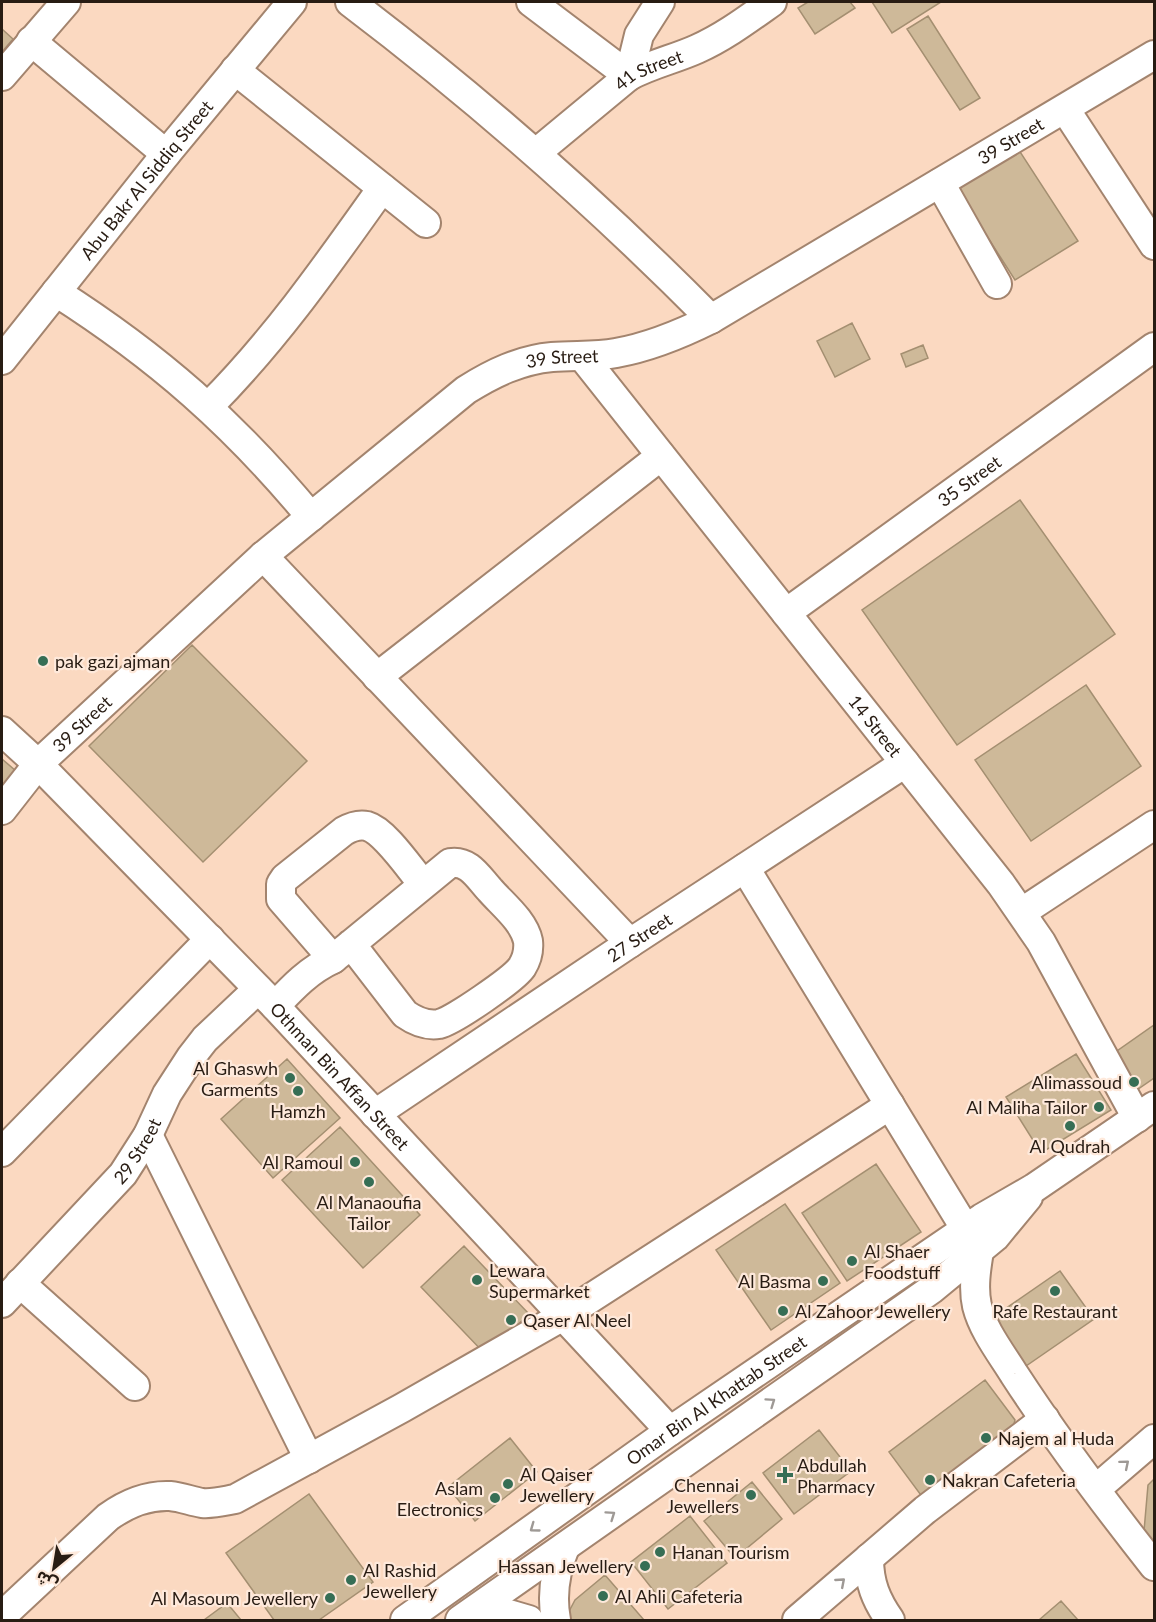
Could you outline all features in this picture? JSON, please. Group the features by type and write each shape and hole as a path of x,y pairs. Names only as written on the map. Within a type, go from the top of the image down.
{"street":[{"path":"2,76 66,2"},
{"name":"Abu Bakr Al Siddiq Street","path":"2,360 166,154 292,2"},
{"path":"350,2 440,71 536,153 638,246 711,319"},
{"path":"542,4 628,76 639,35 660,2"},
{"name":"41 Street","path":"536,153 628,76 644,67 678,57 712,42 772,2"},
{"path":"31,41 166,154"},
{"name":"39 Street","path":"2,810 38,764 263,556 466,390 493,374 521,363 551,357 616,353 681,334 711,319 1155,55"},
{"path":"235,70 426,223"},
{"path":"1065,108 1155,245"},
{"path":"940,183 997,284"},
{"path":"209,406 237,378 293,311 382,188"},
{"path":"56,292 135,345 209,406 279,478 311,517"},
{"name":"35 Street","path":"786,613 1155,347"},
{"name":"14 Street","path":"582,356 1022,912 1146,1112"},
{"path":"377,677 661,456"},
{"path":"263,556 630,943"},
{"name":"Othman Bin Affan Street","path":"2,731 38,764 210,939 670,1431"},
{"name":"27 Street","path":"375,1114 905,763"},
{"path":"1022,912 1155,825"},
{"path":"342,952 450,863 458,862 465,864 522,927 528,940 527,955 500,965 460,993 449,1002 436,1024 414,1020 405,1014 342,952 281,899 281,884 285,878 344,831 354,826 366,826 376,830 423,884"},
{"path":"745,868 973,1240 977,1305 983,1321 1045,1419 1155,1566"},
{"path":"2,1152 210,939"},
{"name":"29 Street","path":"11,1293 123,1174 148,1135 167,1094 205,1039 272,1004 320,983 342,952"},
{"path":"2,1616 108,1517 121,1508 136,1501 168,1496 201,1503 218,1503 235,1499 463,1374 563,1316 890,1105"},
{"name":"Omar Bin Al Khattab Street","path":"466,1617 932,1289 999,1207 1034,1188 1146,1112"},
{"path":"148,1135 309,1459"},
{"name":"Omar Bin Al Khattab Street","path":"405,1620 822,1326 973,1240"},
{"path":"932,1289 959,1303 983,1321"},
{"path":"11,1293 135,1386"},
{"path":"822,1326 835,1330 840,1335 842,1347 840,1354"},
{"path":"797,1620 983,1464 1045,1419"},
{"path":"1096,1489 1155,1439"},
{"path":"556,1620 553,1595 555,1578 565,1547"},
{"path":"869,1558 871,1587 884,1618"},
{"path":"466,1617 505,1613 529,1620"}],"building":[{"path":"808,2 850,2 855,8 815,34 798,8"},
{"path":"872,2 941,2 892,33"},
{"path":"928,16 980,98 960,110 907,29"},
{"path":"2,29 13,39 2,52"},
{"path":"1015,144 1078,241 1015,280 953,183"},
{"path":"852,323 870,359 835,377 817,341"},
{"path":"923,345 928,358 906,367 901,354"},
{"path":"1020,500 1115,634 957,745 862,610"},
{"path":"192,645 307,761 203,862 89,746"},
{"path":"1086,685 1141,766 1031,841 975,760"},
{"path":"2,759 23,777 2,802"},
{"path":"1154,1025 1154,1078 1131,1094 1107,1058"},
{"path":"1076,1054 1111,1110 1041,1153 1006,1097"},
{"path":"287,1059 340,1118 273,1178 221,1119"},
{"path":"340,1127 420,1215 363,1268 282,1180"},
{"path":"876,1164 921,1232 847,1281 802,1213"},
{"path":"785,1204 840,1283 771,1330 716,1250"},
{"path":"464,1246 529,1314 486,1355 421,1287"},
{"path":"1060,1271 1094,1319 1026,1366 992,1318"},
{"path":"985,1380 1015,1420 1010,1439 926,1502 889,1452"},
{"path":"819,1430 851,1471 794,1514 763,1473"},
{"path":"510,1438 537,1472 475,1521 448,1487"},
{"path":"1154,1479 1154,1542 1144,1531 1148,1485"},
{"path":"752,1482 782,1519 735,1558 704,1521"},
{"path":"309,1494 373,1582 319,1620 274,1620 226,1553"},
{"path":"690,1516 727,1563 668,1609 631,1562"},
{"path":"605,1575 644,1620 566,1620 575,1600"},
{"path":"1061,1601 1078,1620 1039,1620"},
{"path":"227,1603 241,1620 204,1620"}],"place":[{"name":"pak gazi ajman","path":"43,661"},
{"name":"Al Ghaswh Garments","path":"290,1078"},
{"name":"Alimassoud","path":"1134,1082"},
{"name":"Hamzh","path":"298,1091"},
{"name":"Al Maliha Tailor","path":"1099,1107"},
{"name":"Al Qudrah","path":"1070,1126"},
{"name":"Al Ramoul","path":"355,1162"},
{"name":"Al Manaoufia Tailor","path":"369,1182"},
{"name":"Al Shaer Foodstuff","path":"852,1261"},
{"name":"Lewara Supermarket","path":"477,1280"},
{"name":"Al Basma","path":"823,1281"},
{"name":"Rafe Restaurant","path":"1055,1291"},
{"name":"Al Zahoor Jewellery","path":"783,1311"},
{"name":"Qaser Al Neel","path":"511,1320"},
{"name":"Najem al Huda","path":"986,1438"},
{"name":"Abdullah Pharmacy","path":"785,1475"},
{"name":"Nakran Cafeteria","path":"930,1480"},
{"name":"Al Qaiser Jewellery","path":"508,1484"},
{"name":"Chennai Jewellers","path":"751,1495"},
{"name":"Aslam Electronics","path":"495,1498"},
{"name":"Hanan Tourism","path":"660,1552"},
{"name":"Hassan Jewellery","path":"645,1566"},
{"name":"Al Rashid Jewellery","path":"351,1580"},
{"name":"Al Ahli Cafeteria","path":"603,1596"},
{"name":"Al Masoum Jewellery","path":"330,1598"}]}
